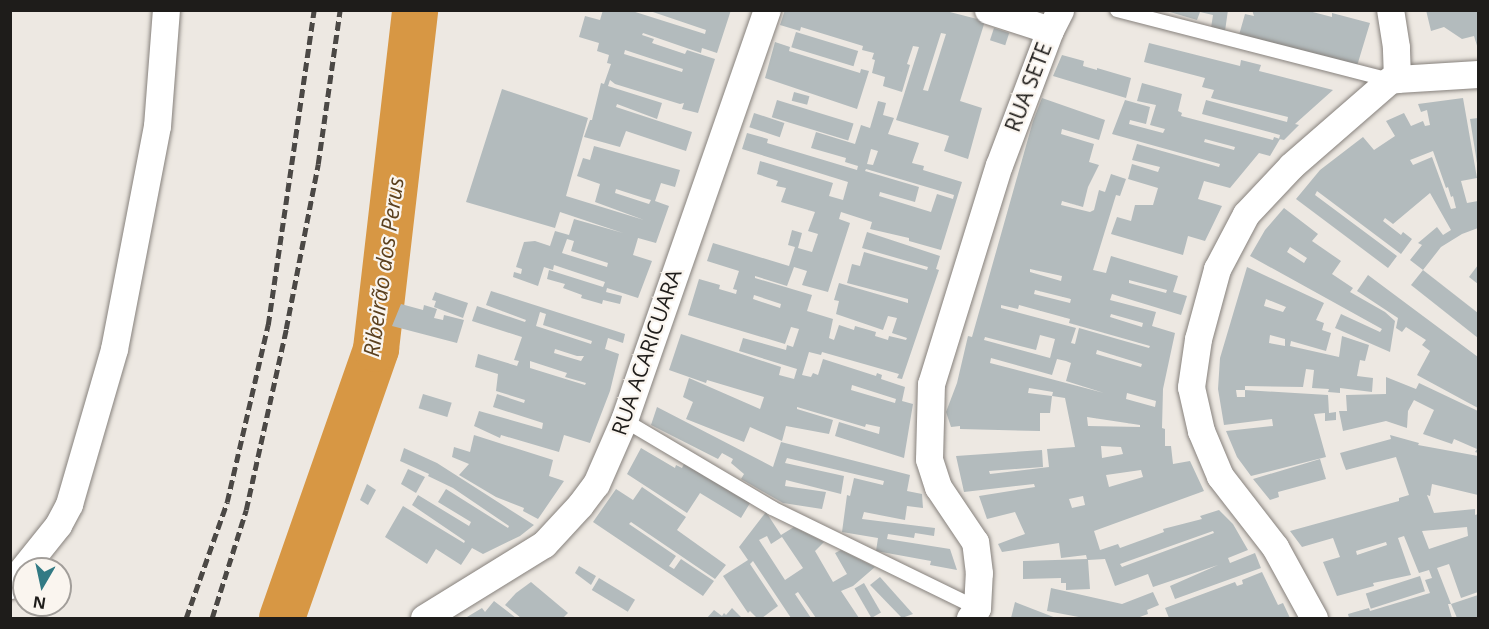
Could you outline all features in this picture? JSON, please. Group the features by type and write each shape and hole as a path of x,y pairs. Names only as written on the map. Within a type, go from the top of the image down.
{"street":[{"path":"10,585 58,525 69,504 114,349 157,126 166,10"},
{"name":"RUA ACARICUARA","path":"424,618 544,544 596,484 624,420 767,10"},
{"path":"988,10 1055,20"},
{"path":"1390,10 1396,47 1393,80"},
{"name":"RUA SETE","path":"973,613 980,573 975,542 938,487 929,459 929,417 935,369 999,165 1055,20"},
{"path":"1314,618 1275,547 1220,476 1201,431 1191,387 1198,339 1217,269 1246,214 1291,166 1393,80 1479,74"}],"lane":[{"path":"1118,10 1393,80"},
{"path":"624,420 772,508 973,613"}],"building":[{"path":"603,10 629,10 705,34 706,30 647,10 731,10 717,53 702,48 701,53 643,33 642,35 654,39 652,43 685,54 687,50 715,59 698,113 682,109 684,103 680,104 615,84 610,80 608,86 662,103 657,119 617,104 616,107 692,132 686,151 626,131 620,147 584,137 590,120 592,120 601,83 604,84 611,64 607,63 609,55 597,51 599,43 579,37 585,16 600,20","holes":["625,50 683,69 682,72 624,54"]},
{"path":"785,10 942,10 985,21 960,101 982,108 968,159 944,151 949,136 896,120 919,47 913,46 902,92 883,86 885,77 872,73 874,53 862,50 863,46 801,27 800,31 780,25","holes":["941,33 946,34 928,91 923,90"]},
{"path":"1163,10 1228,10 1225,31 1211,28 1213,15 1200,12 1197,20"},
{"path":"1252,10 1305,10 1332,17 1332,13 1370,23 1357,66 1239,35 1245,14 1254,16"},
{"path":"1426,10 1478,10 1478,49 1474,36 1462,39 1444,27 1431,31"},
{"path":"994,28 1009,33 1005,45 990,40"},
{"path":"796,32 858,51 853,66 791,47"},
{"path":"775,42 790,47 789,51 860,73 861,69 869,71 857,109 765,78"},
{"path":"1149,43 1240,66 1241,60 1261,65 1259,71 1333,90 1295,124 1299,125 1284,140 1279,139 1280,135 1202,114 1206,100 1287,122 1288,117 1211,98 1214,90 1202,87 1205,78 1144,62"},
{"path":"1062,55 1084,61 1083,66 1131,78 1126,98 1053,76"},
{"path":"1142,83 1182,94 1178,111 1182,113 1181,116 1273,140 1274,137 1280,139 1270,156 1259,153 1230,188 1204,181 1198,199 1222,206 1205,241 1188,236 1183,255 1111,234 1117,217 1131,221 1135,205 1153,205 1158,188 1128,179 1132,164 1158,172 1160,167 1132,160 1137,144 1219,167 1220,164 1112,134 1125,100 1150,107 1146,124 1130,120 1129,124 1163,133 1165,129 1150,125 1156,105 1137,101","holes":["1205,139 1235,147 1234,150 1204,142"]},
{"path":"502,89 588,118 566,196 644,220 595,202 600,184 577,176 583,158 590,160 594,146 680,170 675,187 661,183 655,201 669,206 656,243 638,238 633,255 652,261 638,298 607,288 606,292 622,296 620,304 603,300 602,304 581,298 582,295 563,288 565,284 547,279 549,270 603,287 605,282 554,265 553,270 544,267 538,286 513,277 514,272 521,274 522,269 516,267 524,242 535,241 550,246 555,231 569,235 574,219 623,233 560,212 555,228 466,202","holes":["616,189 644,198 651,200 649,204 615,193","567,239 574,241 571,251 608,263 607,267 562,253"]},
{"path":"794,92 809,96 807,105 792,101"},
{"path":"1042,98 1105,120 1099,140 1062,129 1061,134 1094,144 1089,162 1099,165 1088,187 1083,207 1062,201 1061,205 1090,212 1094,210 1099,190 1105,192 1111,174 1126,179 1120,196 1116,195 1093,270 1106,273 1111,256 1178,276 1173,292 1187,296 1181,315 1112,294 1110,300 1156,312 1152,326 1175,333 1163,389 1162,428 1165,429 1165,446 1171,446 1173,464 1190,461 1204,491 1094,531 1100,550 1118,544 1120,548 1164,532 1163,529 1202,519 1200,516 1219,510 1233,524 1248,550 1228,558 1230,563 1255,553 1261,568 1175,599 1170,586 1218,565 1153,587 1148,574 1115,586 1105,559 1088,560 1090,589 1066,590 1066,583 1061,583 1061,578 1023,579 1023,561 1087,559 1086,555 1061,558 1059,543 1002,552 998,544 1025,534 1015,512 987,519 979,496 1035,487 1034,484 964,492 956,456 1042,450 1043,467 989,471 990,474 1049,467 1047,449 1075,447 1065,398 1052,396 1050,413 1040,413 1040,431 960,429 960,426 951,427 946,412 957,383 968,336 972,337 1033,121","holes":["1030,269 1062,276 1061,281 1030,272","1129,280 1167,290 1166,293 1129,283","1035,290 1071,299 1070,303 1034,294","1001,305 1018,309 1019,305 1070,319 1069,323 1150,346 1149,348 1079,328 1075,344 1071,343 1076,328 1001,308","1111,314 1143,323 1142,327 1110,317","1040,335 1055,339 1050,358 984,340 985,337 1036,350","1097,350 1142,364 1141,367 1096,354","991,358 1052,375 1057,359 1066,361 1071,363 1066,381 1104,393 990,363","1029,388 1053,392 1052,396 1028,393","1127,393 1156,401 1155,407 1126,399","1087,417 1140,425 1140,427 1088,426","1101,446 1121,447 1123,454 1102,458","1141,470 1143,477 1109,487 1106,475","1083,496 1085,505 1072,508 1069,499","1213,531 1214,533 1122,567 1120,564"]},
{"path":"1463,98 1477,178 1461,181 1467,203 1478,201 1478,228 1462,234 1441,247 1423,270 1410,260 1422,245 1418,243 1437,227 1443,235 1451,230 1430,193 1393,224 1385,218 1383,221 1401,235 1403,232 1412,239 1401,254 1317,191 1315,195 1397,256 1388,268 1296,199 1320,170 1363,137 1374,150 1395,136 1386,121 1404,113 1411,126 1423,121 1425,126 1430,125 1427,110 1421,112 1418,104","holes":["1433,151 1446,188 1448,187 1451,197 1453,196 1456,208 1451,209 1432,157 1413,165 1410,160"]},
{"path":"777,100 854,123 848,141 772,117"},
{"path":"878,101 886,103 883,115 894,118 888,134 919,143 912,163 924,166 923,170 962,182 941,250 909,241 909,238 870,229 872,222 841,212 839,219 850,223 828,292 802,285 807,271 794,267 787,286 755,276 755,278 812,295 807,311 833,319 829,338 834,340 839,325 854,330 855,326 876,332 875,336 888,340 889,336 906,340 907,338 892,333 897,318 888,316 883,330 836,314 839,301 834,300 839,283 908,303 908,299 847,283 852,264 860,266 864,252 927,270 928,267 862,248 867,232 940,256 936,269 939,270 902,379 897,378 899,374 822,352 821,355 809,352 802,375 811,377 813,373 818,375 823,359 876,376 877,373 882,375 881,379 905,387 902,401 913,404 904,458 835,436 839,422 879,434 880,427 866,424 865,427 797,407 797,409 833,420 829,434 786,426 782,441 750,427 744,442 686,419 693,402 683,397 689,378 760,409 764,397 707,380 706,383 669,370 681,334 781,367 779,375 794,379 797,369 739,351 743,338 786,350 787,345 793,347 799,329 791,327 785,344 688,315 699,279 720,285 719,289 736,294 737,290 733,289 739,271 707,261 713,243 789,266 795,247 788,245 792,230 802,233 798,248 812,252 818,234 808,231 815,212 781,202 786,188 776,186 778,181 757,174 760,161 833,183 829,196 843,200 848,182 742,149 747,133 768,139 767,143 857,170 858,166 845,162 846,158 811,148 816,132 855,144 861,125 870,128","holes":["871,149 878,151 873,165 867,164","866,169 954,195 953,199 937,194 931,212 879,196 880,192 915,202 919,187 865,171","754,295 781,304 780,308 753,299","852,385 896,399 895,403 851,390"]},
{"path":"754,113 784,123 780,137 749,127"},
{"path":"1478,118 1478,163 1477,163 1470,119"},
{"path":"1284,208 1318,234 1312,241 1341,261 1332,274 1353,288 1350,292 1385,312 1395,321 1390,352 1335,328 1341,314 1380,332 1382,329 1250,256 1265,230","holes":["1290,247 1307,258 1304,263 1287,252"]},
{"path":"1478,265 1478,284 1469,277"},
{"path":"1247,267 1324,303 1316,320 1324,323 1322,330 1331,333 1326,351 1291,341 1290,346 1339,357 1342,336 1369,345 1365,361 1360,360 1357,376 1373,378 1372,392 1340,388 1340,393 1328,392 1329,389 1312,388 1314,370 1306,369 1303,387 1245,386 1245,390 1328,395 1329,413 1336,412 1336,420 1325,421 1325,413 1314,414 1326,457 1251,476 1237,457 1226,431 1273,426 1272,419 1224,425 1218,389 1220,358","holes":["1266,299 1286,307 1283,312 1264,306","1270,335 1285,339 1285,346 1269,343","1236,390 1245,390 1245,397 1237,397"]},
{"path":"1423,270 1478,313 1478,338 1411,285"},
{"path":"1368,275 1478,357 1478,408 1417,375 1430,351 1422,345 1426,340 1406,327 1402,332 1396,328 1398,318 1357,291"},
{"path":"491,291 625,334 623,343 608,338 605,349 619,354 610,391 590,443 564,435 559,452 501,435 500,438 474,426 479,411 542,429 543,423 493,407 497,394 524,403 525,400 496,391 498,374 475,367 478,354 517,366 519,361 514,360 522,337 472,321 477,306 525,322 526,320 486,305","holes":["540,312 546,314 543,325 592,341 591,344 536,326","555,349 584,356 581,361 554,353","530,361 567,373 565,377 586,383 585,385 530,368"]},
{"path":"435,292 468,303 463,318 434,307 436,301 432,300"},
{"path":"401,304 423,310 424,305 437,309 434,318 443,320 444,315 464,320 457,343 392,326"},
{"path":"1386,377 1416,389 1419,383 1478,411 1478,453 1475,452 1477,449 1454,439 1452,444 1423,434 1434,410 1414,400 1408,411 1407,428 1386,421 1343,431 1339,411 1347,411 1346,395 1386,394"},
{"path":"423,394 452,403 447,417 419,408"},
{"path":"657,407 773,467 781,442 910,475 907,491 922,494 923,508 907,506 905,520 864,512 862,519 935,528 934,536 915,533 914,538 888,534 887,539 950,549 957,570 930,565 931,561 876,551 878,538 842,532 847,495 850,496 854,478 883,485 884,481 787,458 785,463 844,476 841,494 786,480 785,486 826,492 822,509 783,503 741,479 744,474 731,463 733,459 722,453 718,459 651,425"},
{"path":"474,435 553,460 549,476 564,481 538,519 523,511 524,508 496,497 459,475 469,464 452,457 454,447 470,452"},
{"path":"1390,435 1419,443 1418,445 1478,456 1478,495 1432,484 1430,496 1427,495 1434,513 1475,509 1475,515 1478,514 1478,592 1461,598 1449,564 1437,568 1451,604 1448,604 1452,618 1349,618 1348,614 1369,608 1370,611 1430,593 1425,580 1432,578 1429,570 1419,573 1404,536 1398,538 1411,575 1373,583 1374,586 1337,596 1323,562 1340,557 1333,538 1302,547 1290,531 1399,501 1399,498 1409,495 1396,457 1346,470 1340,453 1391,439","holes":["1467,527 1468,536 1429,549 1422,531","1386,542 1387,545 1357,555 1356,551"]},
{"path":"404,448 437,463 534,525 520,536 483,554 472,548 461,565 436,549 427,564 385,537 403,506 464,543 465,541 412,505 418,495 469,526 471,522 438,502 446,489 508,528 509,526 453,488 400,461"},
{"path":"641,448 675,468 676,465 682,468 684,464 750,503 741,518 700,493 687,513 627,474"},
{"path":"1320,459 1326,479 1278,492 1279,497 1270,500 1253,479"},
{"path":"408,469 425,477 416,493 401,484"},
{"path":"367,484 376,490 368,505 360,500"},
{"path":"642,487 686,517 677,530 726,565 715,579 631,522 629,524 676,556 669,566 674,569 681,559 714,581 703,596 593,522 616,489 633,500"},
{"path":"766,512 781,535 794,527 824,542 815,551 833,582 847,574 835,553 841,550 875,567 853,586 841,591 859,618 816,618 798,592 795,594 811,618 791,618 753,561 750,564 778,606 762,618 757,618 750,611 748,613 723,576 748,560 739,547","holes":["767,536 771,544 782,537 803,568 785,580 759,540"]},
{"path":"579,566 596,576 591,585 575,573"},
{"path":"1262,572 1278,605 1283,603 1290,618 1169,618 1165,608 1235,582 1237,586 1243,584 1242,580"},
{"path":"1420,576 1425,591 1371,609 1366,594"},
{"path":"880,577 913,614 902,618 870,585"},
{"path":"599,578 635,600 628,612 592,590"},
{"path":"531,582 568,613 563,618 521,618 505,605"},
{"path":"864,583 881,612 871,618 854,588"},
{"path":"1051,588 1122,604 1153,592 1159,605 1147,610 1148,614 1137,618 1084,618 1047,611"},
{"path":"1478,595 1478,618 1457,618 1451,604"},
{"path":"494,601 516,618 467,617 482,608 485,612"},
{"path":"1015,602 1056,618 1011,618"},
{"path":"732,608 742,618 707,618 714,610 722,616"}],"waterway":[{"name":"Ribeirão dos Perus","path":"282,618 376,349 415,10"}],"railway":[{"path":"186,618 227,502 268,325 314,10"},
{"path":"212,618 246,510 286,329 318,164 340,10"}]}
